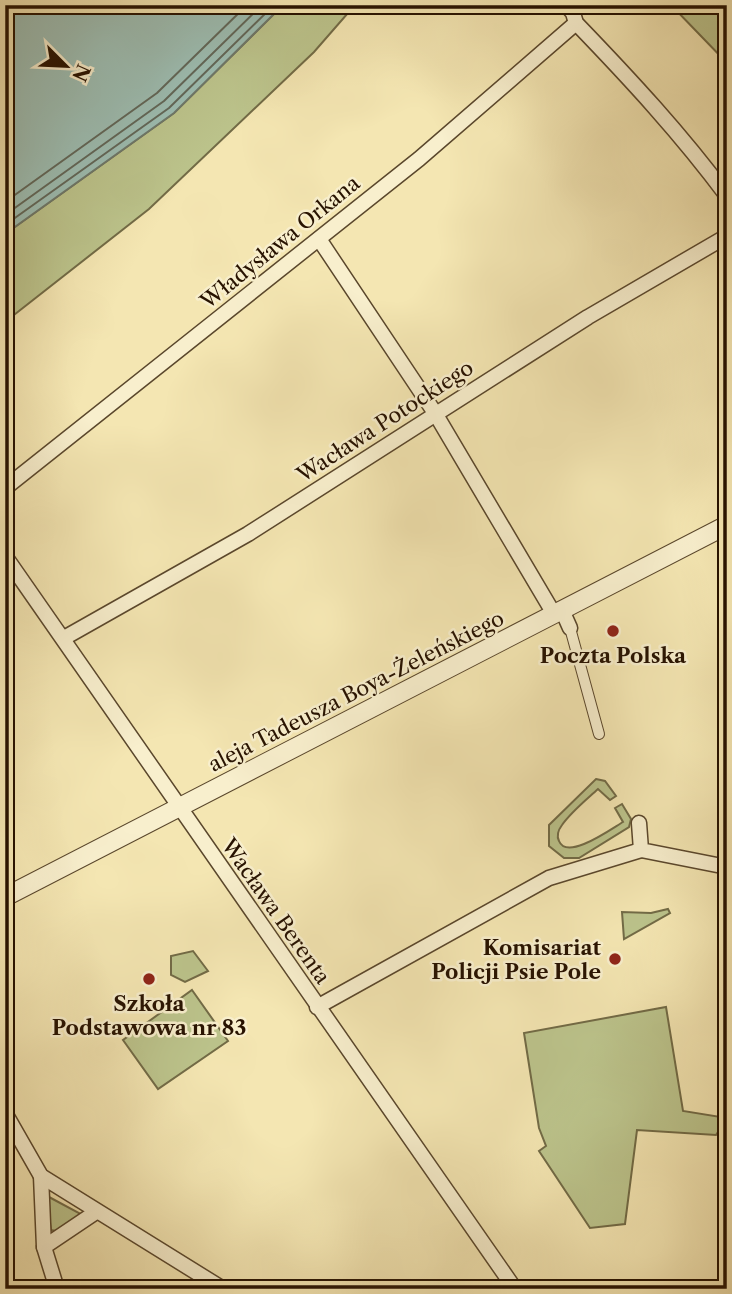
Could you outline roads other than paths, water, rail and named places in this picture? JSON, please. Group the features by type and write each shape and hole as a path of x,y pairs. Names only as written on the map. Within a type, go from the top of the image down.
{"street":[{"path":"566,5 573,13 576,23 625,71 687,141 727,197"},
{"name":"Władysława Orkana","path":"5,488 419,159 576,23"},
{"name":"Wacława Potockiego","path":"64,638 248,534 435,413 727,236"},
{"path":"319,239 435,413 570,628 599,734"},
{"name":"aleja Tadeusza Boya-Żeleńskiego","path":"5,897 727,525"},
{"name":"Wacława Berenta","path":"5,556 514,1289"},
{"path":"639,823 641,850"},
{"path":"317,1007 562,872 641,850 727,867"},
{"path":"5,1113 41,1176 223,1289"},
{"path":"41,1176 44,1247 57,1289"},
{"path":"44,1247 96,1212"}],"water":[{"path":"5,5 283,5 174,113 5,234"}],"place":[{"name":"Poczta Polska","path":"613,631"},
{"name":"Komisariat Policji Psie Pole","path":"615,959"},
{"name":"Szkoła Podstawowa nr 83","path":"149,979"}]}
